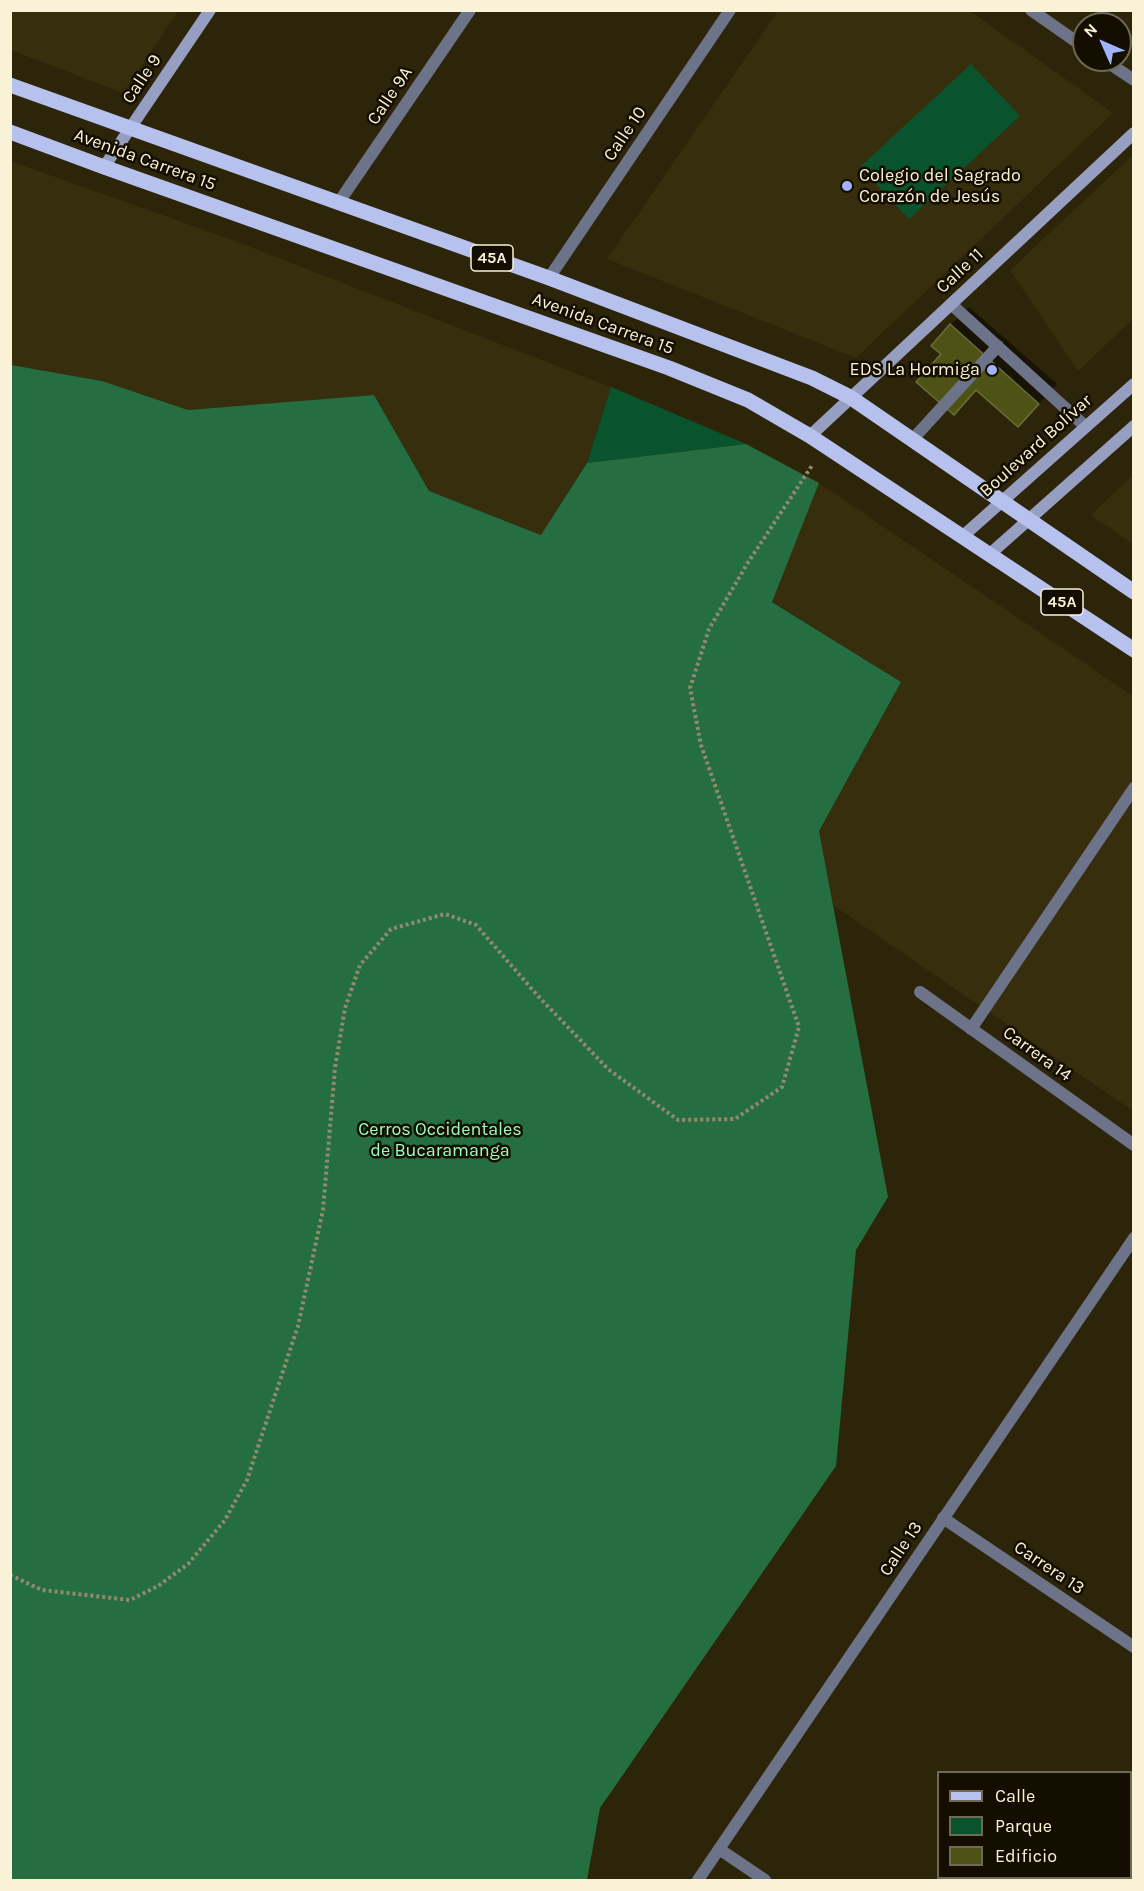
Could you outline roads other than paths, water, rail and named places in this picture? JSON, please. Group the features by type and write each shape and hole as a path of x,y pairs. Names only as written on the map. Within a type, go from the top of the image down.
{"main road":[{"name":"Avenida Carrera 15","path":"10,85 549,278 812,378 850,397 1134,592"},
{"name":"Avenida Carrera 15","path":"10,132 669,368 748,400 827,446 1134,650"}],"street":[{"name":"Calle 9","path":"104,167 210,10"},
{"name":"Calle 9A","path":"339,202 470,10"},
{"name":"Calle 10","path":"549,278 730,10"},
{"path":"1030,10 1072,39"},
{"name":"Calle 11","path":"810,436 1134,133"},
{"path":"951,304 1085,426"},
{"path":"912,440 998,346"},
{"name":"Boulevard Bolívar","path":"963,536 1134,384"},
{"path":"990,554 1134,426"},
{"path":"971,1029 1134,788"},
{"name":"Carrera 14","path":"920,992 1134,1145"},
{"name":"Calle 13","path":"698,1881 1134,1238"},
{"name":"Carrera 13","path":"943,1518 1134,1647"},
{"path":"719,1849 765,1881"}],"place":[{"name":"Colegio del Sagrado Corazón de Jesús","path":"847,186"},
{"name":"EDS La Hormiga","path":"992,370"}],"park label":[{"name":"Cerros Occidentales de Bucaramanga","path":"440,1140"}]}
